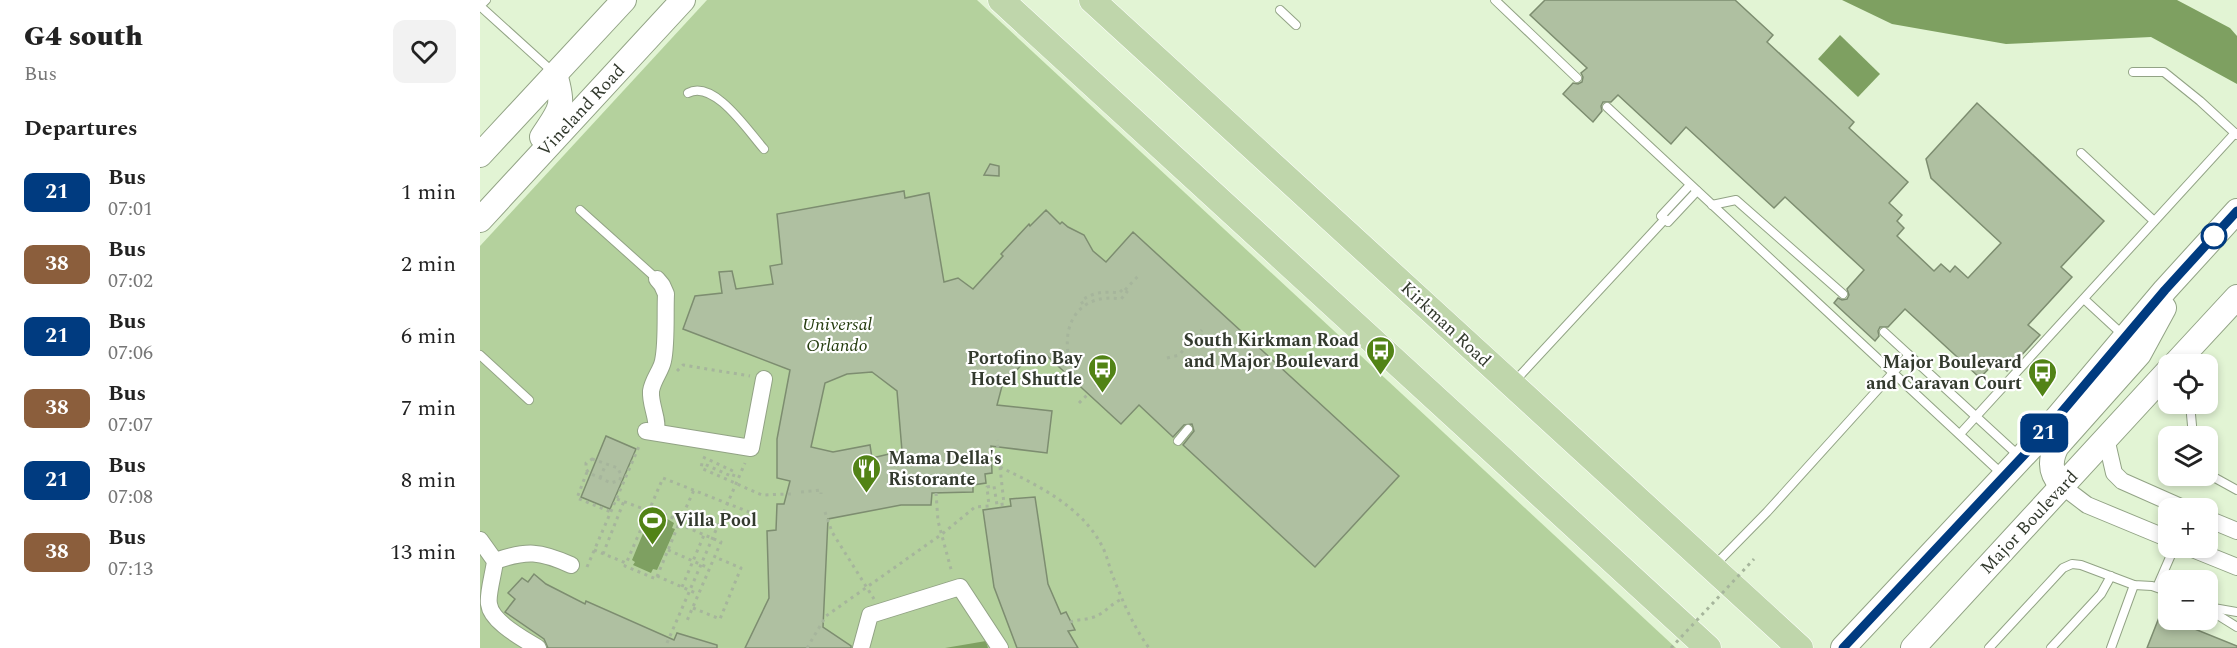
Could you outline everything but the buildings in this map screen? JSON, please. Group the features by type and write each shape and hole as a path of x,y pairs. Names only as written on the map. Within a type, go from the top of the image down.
{"main road":[{"path":"1001,0 1708,648"},
{"name":"Kirkman Road","path":"1092,0 1800,648"}],"street":[{"path":"480,155 624,0"},
{"name":"Vineland Road","path":"480,220 683,0"},
{"path":"504,194 559,111 562,97 555,74"},
{"path":"1843,648 2021,458 2237,211"},
{"path":"2158,534 2087,505 2062,486 2051,468 2054,452 2068,432 2139,354 2184,269"},
{"path":"657,279 666,294 663,362 654,378 652,388 653,412 658,424 651,432 751,448 764,379"},
{"path":"2187,354 2237,297"},
{"name":"Major Boulevard","path":"1913,648 2158,382"},
{"path":"2106,438 2114,473 2122,481 2160,498"},
{"path":"2218,523 2237,531"},
{"path":"480,540 495,561 489,597 492,612 505,626 538,648"},
{"path":"495,561 515,554 534,553 571,565"},
{"path":"2215,558 2237,567"},
{"path":"861,648 870,615 960,587 1000,648"}],"lane":[{"path":"486,0 480,6 555,74"},
{"path":"1495,0 1577,78"},
{"path":"1280,10 1296,25"},
{"path":"1960,434 2236,134 2164,72 2133,72"},
{"path":"688,93 705,90 714,96 733,113 764,149"},
{"path":"1607,106 2004,476"},
{"path":"2081,153 2154,221"},
{"path":"1512,385 1693,188"},
{"path":"1712,205 1736,200 1843,294"},
{"path":"580,210 657,279"},
{"path":"2084,299 2126,338"},
{"path":"1884,332 2021,458"},
{"path":"480,355 530,400"},
{"path":"1712,568 1767,512 1909,355"},
{"path":"1178,441 1188,429"},
{"path":"2218,480 2237,490"},
{"path":"1989,648 2067,566 2081,564 2134,585 2157,588 2170,558"},
{"path":"2051,648 2101,594 2111,576"},
{"path":"2111,648 2134,585"},
{"path":"2218,609 2237,612"},
{"path":"2218,615 2237,627"}],"path":[{"path":"1064,358 1068,353 1066,337 1070,323 1084,306 1081,301 1094,294 1119,293 1123,288 1125,290 1140,274"},
{"path":"1167,358 1179,355 1202,330"},
{"path":"673,375 683,365 764,379"},
{"path":"1095,386 1106,375"},
{"path":"1079,403 1088,394"},
{"path":"693,438 693,445 700,449 703,459 735,472 733,477 702,464 700,468 762,495 791,494"},
{"path":"807,648 826,616 942,534 975,507 989,506 987,487 994,486 997,505 1004,504 997,440"},
{"path":"627,563 594,550 623,479 638,450"},
{"path":"667,643 748,455"},
{"path":"611,512 577,498 587,472 585,466 590,460 595,459 620,470 623,479"},
{"path":"600,478 606,464"},
{"path":"1000,467 1049,492 1078,515 1092,530 1104,549 1122,599 1149,648"},
{"path":"587,472 615,483 623,479"},
{"path":"694,490 656,579 626,566 663,478 694,490 727,504 749,512"},
{"path":"801,492 821,490 821,494"},
{"path":"936,493 938,521 954,578 960,587"},
{"path":"617,498 680,522 721,542 686,622"},
{"path":"603,554 624,501"},
{"path":"825,512 832,532 874,599 870,615"},
{"path":"682,587 705,535"},
{"path":"668,550 709,568"},
{"path":"693,608 720,619 741,568 715,557"},
{"path":"1671,648 1754,559"},
{"path":"657,576 698,594"},
{"path":"1071,622 1095,617 1122,599"}],"green space":[{"name":"Universal Orlando","path":"707,0 977,0 1676,648 480,648 480,246"}],"shaded area":[{"path":"1842,0 2177,0 2230,28 2237,36 2237,84 2151,37 2006,44 1892,24"},
{"path":"1840,35 1880,74 1858,97 1818,59"},
{"name":"Villa Pool","path":"654,515 664,517 674,523 672,528 675,529 657,570 653,569 651,573 633,565 635,562 632,560 649,519 652,521"},
{"path":"986,641 988,648 945,648"}],"bus line":[{"name":"21","path":"1843,648 2039,439 2165,290 2237,211"}],"place":[{"name":"South Kirkman Road and Major Boulevard","path":"1380,376"},
{"name":"Portofino Bay Hotel Shuttle","path":"1103,394"},
{"name":"Major Boulevard and Caravan Court","path":"2043,398"},
{"name":"Mama Della's Ristorante","path":"867,494"},
{"name":"Villa Pool","path":"653,546"}]}
